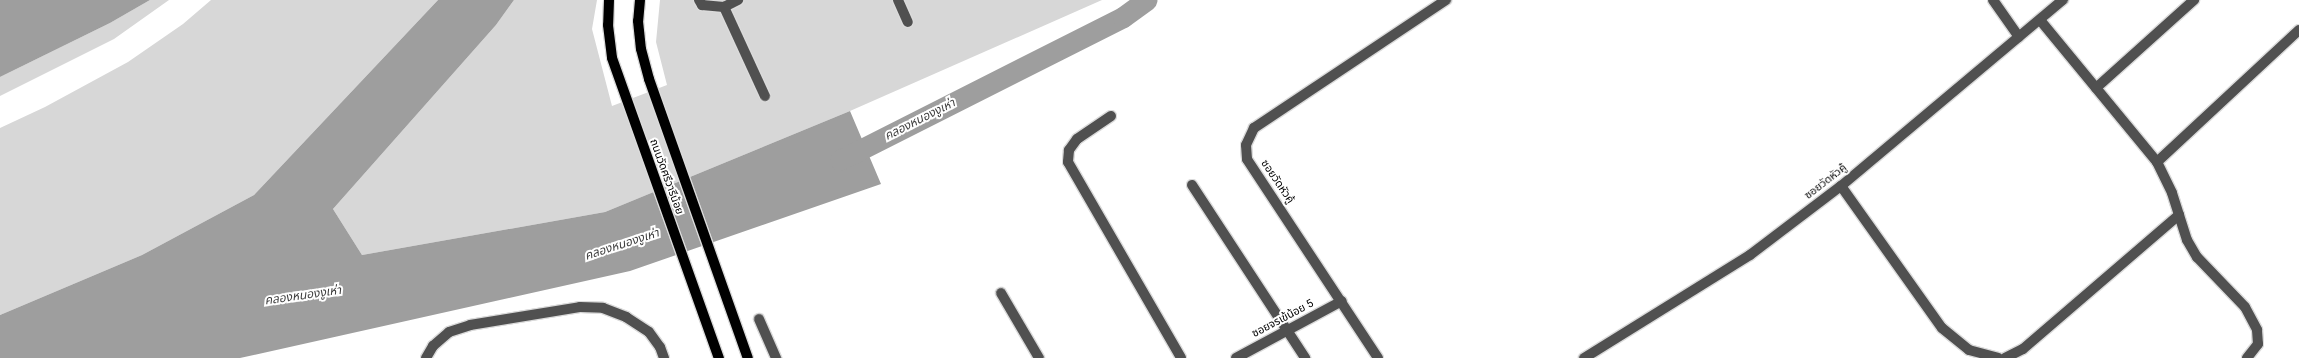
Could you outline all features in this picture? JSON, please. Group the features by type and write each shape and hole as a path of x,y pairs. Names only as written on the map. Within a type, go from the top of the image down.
{"main road":[{"name":"ถนนวัดศรีวารีน้อย","path":"609,0 608,25 612,58 625,99 719,358"},
{"name":"ถนนวัดศรีวารีน้อย","path":"640,0 638,22 640,49 653,93 746,354"}],"street":[{"path":"699,0 702,5 724,7 738,0"},
{"path":"898,0 908,22"},
{"name":"ซอยวัดหัวคู้","path":"1378,358 1342,301 1247,160 1246,145 1249,135 1254,128 1446,0"},
{"path":"1993,0 2019,37"},
{"name":"ซอยวัดหัวคู้","path":"1584,358 1750,255 1841,186 2063,0"},
{"path":"2096,88 2194,0"},
{"path":"724,7 765,96"},
{"path":"2040,20 2157,162 2172,193 2187,240 2197,257 2245,307 2257,330 2258,344 2247,358"},
{"path":"2157,162 2299,30"},
{"path":"1111,116 1076,139 1069,150 1068,162 1181,358"},
{"path":"1192,185 1306,358"},
{"path":"1841,186 1942,328 1969,350 1998,358"},
{"path":"2005,358 2023,349 2179,215"},
{"path":"1001,293 1039,358"},
{"name":"ซอยจรเข้น้อย 5","path":"1236,358 1342,301"},
{"path":"426,358 433,346 449,332 463,328 580,307 603,308 626,317 649,332 660,347 664,358"},
{"path":"758,319 776,358"}],"shaded area":[{"path":"150,0 169,0 114,39 0,96 0,77 110,23"},
{"path":"211,0 438,0 254,195 142,255 0,315 0,128 45,107 128,62 183,24"},
{"path":"514,0 597,0 592,29 612,106 667,85 656,42 660,0 1102,0 850,111 605,212 362,255 333,209 496,25"}],"water":[{"path":"0,0 150,0 110,23 0,77"},
{"path":"438,0 514,0 496,25 333,209 362,255 605,212 850,111 881,184 630,271 240,358 0,358 0,315 142,255 254,195"}],"waterway":[{"name":"คลองหนองงูเห่า","path":"840,160 1123,17 1146,0"}]}
